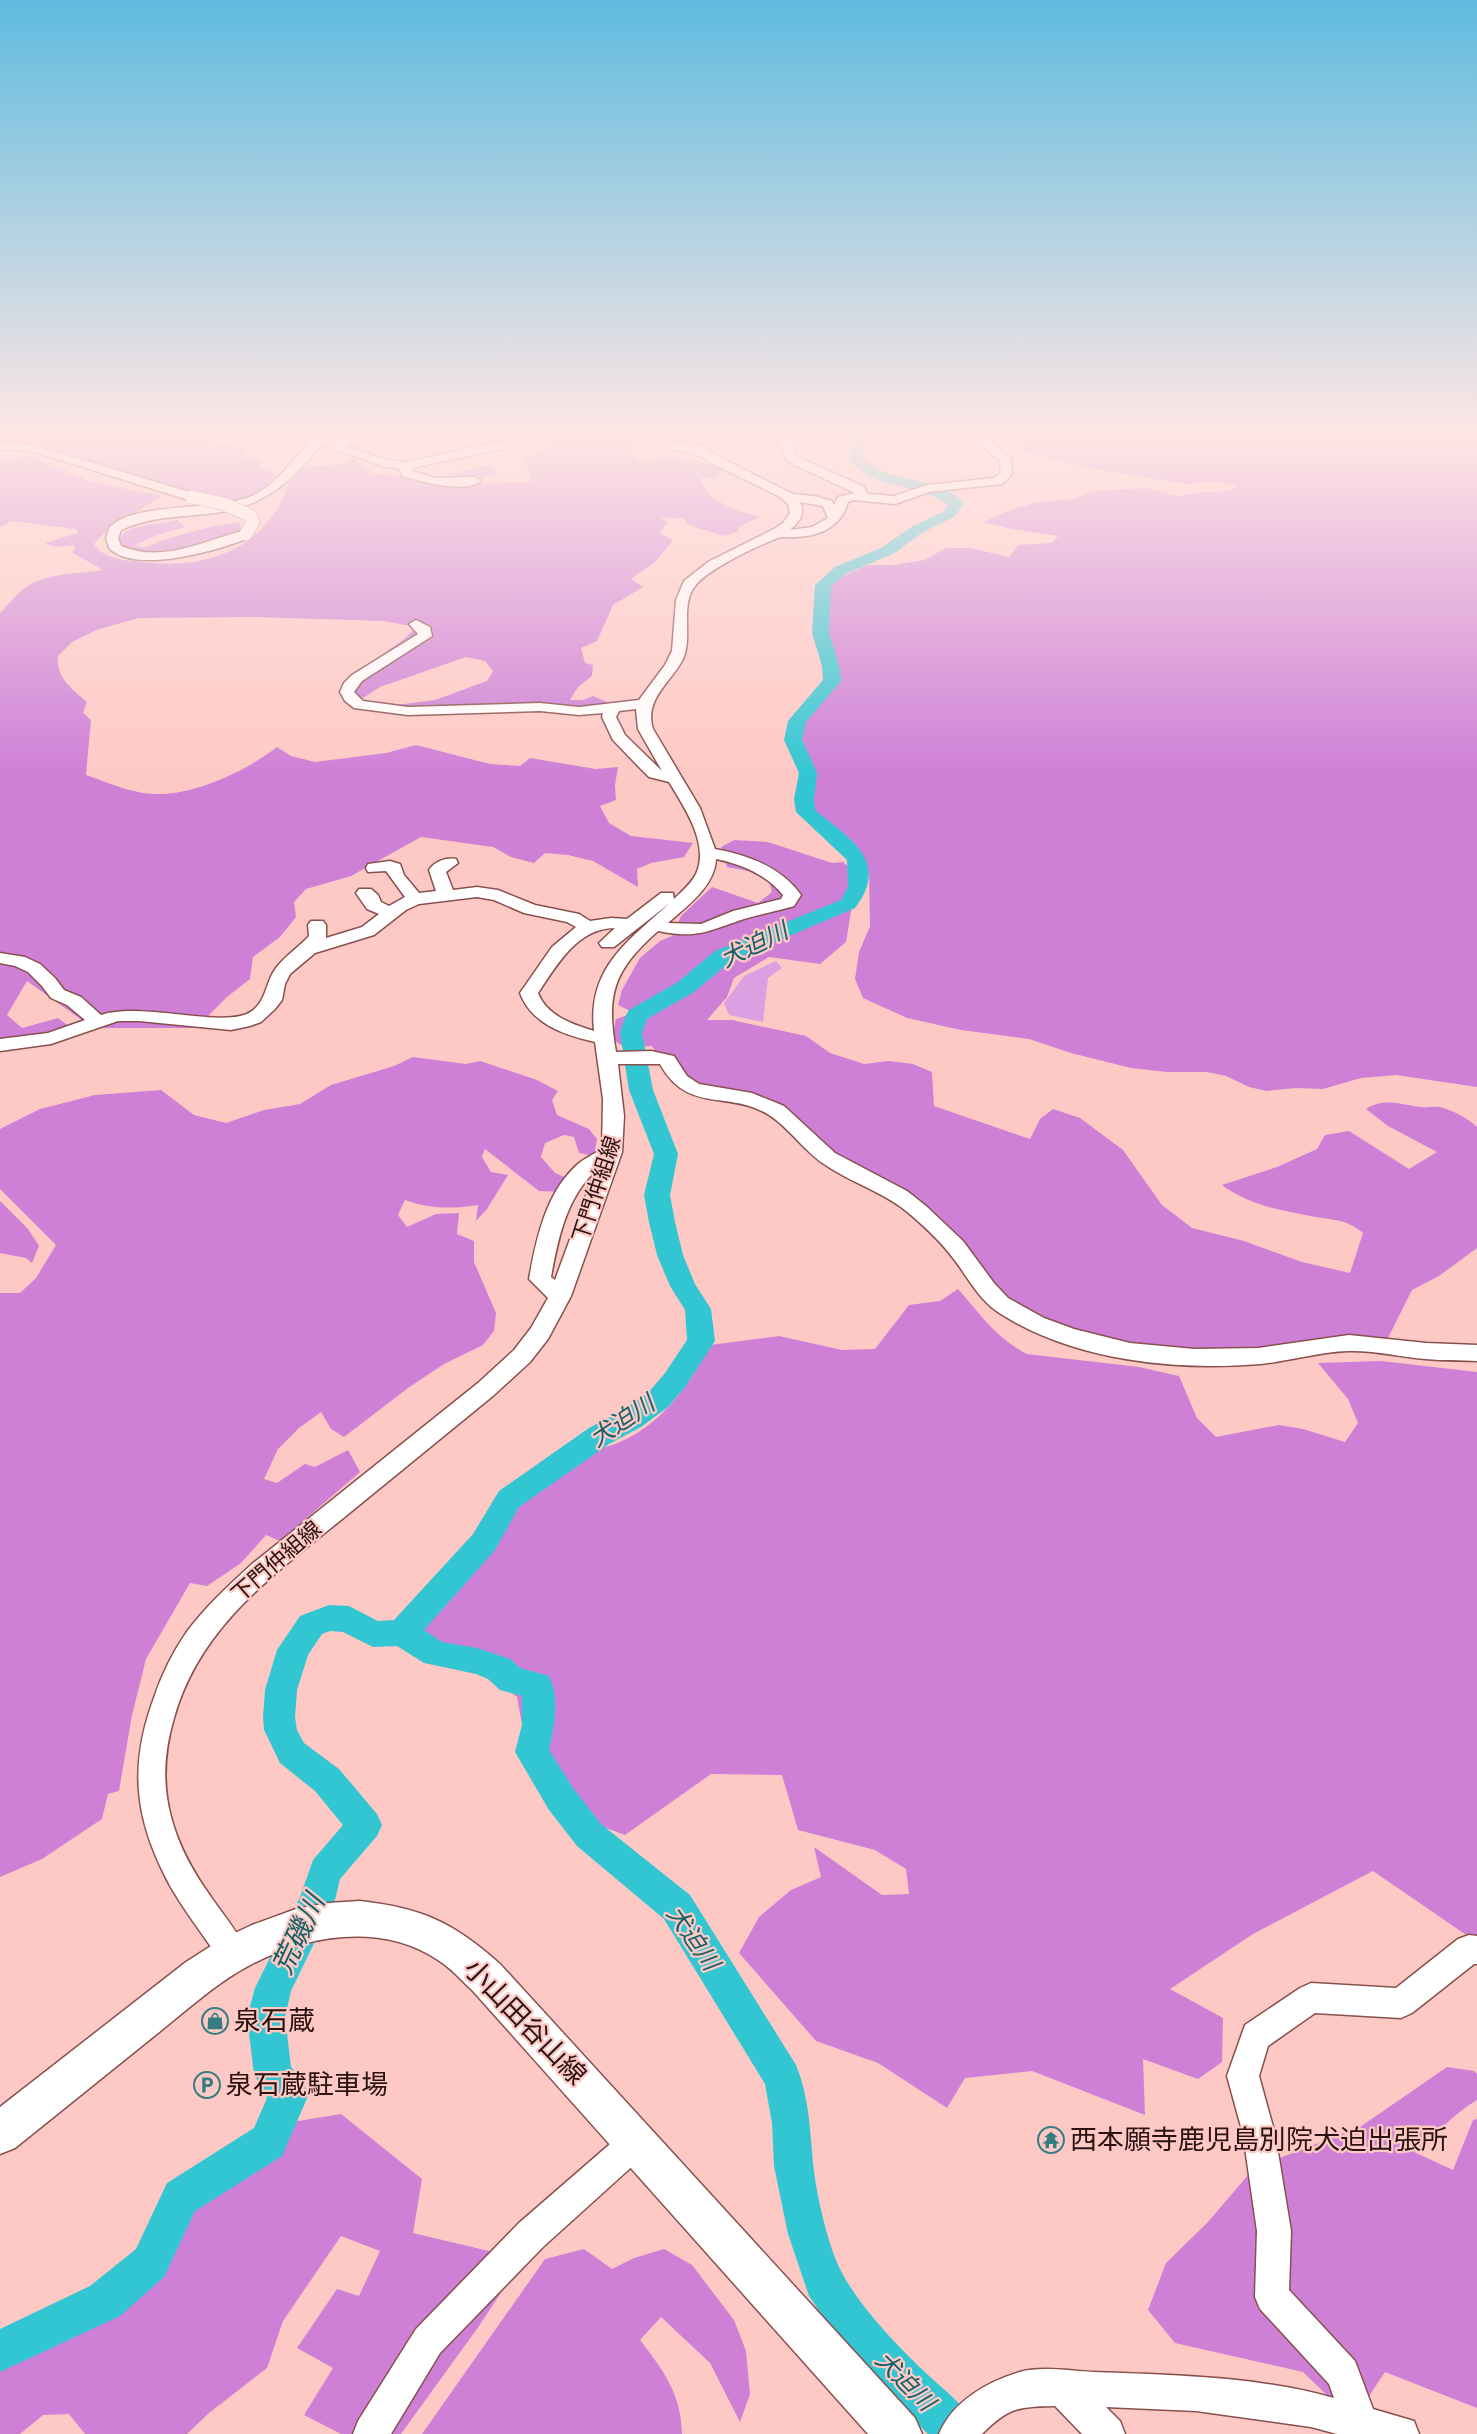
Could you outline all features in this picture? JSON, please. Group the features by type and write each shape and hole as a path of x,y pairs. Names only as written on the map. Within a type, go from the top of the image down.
{"main road":[{"name":"小山田谷山線","path":"0,2133 209,1969 233,1954 279,1933 304,1924 360,1918 387,1921 432,1936 453,1948 486,1977 899,2434"}],"street":[{"path":"118,550 125,553 155,555 193,550"},
{"path":"654,925 679,930 703,929 739,915 788,902 792,896 788,890 765,872 723,855 708,853 699,822 643,726 645,704 679,652 682,602 688,585 706,569 743,550"},
{"path":"416,624 425,630 425,636 357,678 349,686 347,692 350,698 359,705 408,711 540,707 579,711 645,704"},
{"path":"612,709 609,717 618,737 656,774 674,779"},
{"name":"下門仲組線","path":"233,1954 170,1856 158,1823 150,1781 155,1741 166,1701 180,1667 215,1616 261,1571 486,1389 522,1356 549,1318 560,1296 612,1152 616,1130 616,1111 601,1011 606,982 619,961 687,895 703,876 708,853"},
{"path":"446,895 437,870 450,863"},
{"path":"374,868 390,866 394,868 396,876 415,899"},
{"path":"306,951 368,932 399,906 415,899 477,892 498,895 530,909 573,918 589,928"},
{"path":"365,893 372,899 373,905 392,913"},
{"path":"608,943 671,894 687,895"},
{"path":"631,924 617,922 581,930 565,942 529,993 530,1001 538,1012 606,1048 667,1060 679,1079 691,1087 711,1093 749,1098 782,1115 816,1150 838,1164 889,1188 917,1209 956,1247 992,1294 1006,1307 1046,1327 1098,1345 1155,1354 1257,1356 1327,1345 1372,1343 1427,1351 1477,1353"},
{"path":"0,1045 51,1038 116,1016 244,1023 264,1012 273,1000 272,988 281,973 318,937 317,925"},
{"path":"0,958 19,961 34,968 49,982 57,994 74,1001 98,1021"},
{"path":"272,988 264,986 276,961"},
{"path":"0,1053 23,1042"},
{"path":"560,1296 540,1279 551,1227 575,1181 586,1168 612,1152"},
{"path":"1361,2423 1342,2373 1272,2297 1274,2230 1259,2134 1244,2076 1256,2036 1311,1998 1401,2003 1469,1949 1477,1950"},
{"path":"371,2434 428,2341 531,2235 636,2142"},
{"path":"1062,2388 1107,2434"},
{"path":"964,2427 988,2403 1022,2389 1062,2388 1196,2393 1311,2409 1401,2434"}],"shaded area":[{"path":"74,550 99,550 116,558 160,564 194,562 232,550 665,550 655,562 631,579 643,587 613,605 597,641 581,648 585,663 593,665 592,676 578,687 570,700 583,700 593,696 612,704 585,710 365,709 435,700 487,681 493,671 485,661 466,657 380,687 352,705 350,677 403,640 416,627 384,621 254,617 139,618 99,629 72,642 58,656 62,677 87,702 83,713 91,720 86,775 136,792 169,794 219,780 250,765 277,747 291,756 315,762 386,753 416,745 490,764 520,766 530,758 596,769 618,767 615,785 616,800 600,806 609,823 631,836 693,843 684,857 651,863 637,869 638,887 593,861 568,855 545,853 534,863 511,857 493,847 421,837 351,876 306,889 294,902 296,917 280,937 253,957 250,979 227,997 196,1028 93,1028 27,981 7,1015 22,1028 58,1018 74,1030 0,1048 0,613 20,592 39,580 103,570 73,553"},
{"path":"127,550 220,550 206,553 168,554"},
{"path":"943,550 977,550 1009,557 1015,550 1477,550 1477,1087 1396,1075 1361,1078 1323,1089 1296,1088 1266,1091 1249,1087 1226,1076 1207,1072 1167,1072 1131,1068 1071,1053 1029,1039 961,1030 907,1018 863,998 855,979 859,952 870,926 869,873 832,844 815,823 808,804 799,763 789,744 803,713 829,691 828,667 817,645 827,624 817,607 820,590 867,565 893,565 924,560"},
{"path":"734,840 768,842 832,863 843,862 857,875 846,942 820,964 769,957 734,978 727,997 707,1020 732,1020 806,1036 830,1053 864,1064 889,1061 913,1064 932,1072 934,1106 1030,1139 1040,1119 1053,1109 1080,1118 1123,1150 1162,1205 1192,1228 1244,1241 1302,1262 1350,1273 1363,1233 1352,1225 1266,1206 1243,1198 1222,1185 1277,1167 1317,1149 1325,1135 1349,1131 1409,1169 1437,1152 1388,1126 1366,1109 1379,1103 1445,1108 1477,1127 1477,1248 1439,1276 1412,1290 1383,1348 1221,1348 1165,1353 1098,1349 1044,1337 1002,1311 946,1240 876,1182 770,1109 704,1095 661,1061 652,1046 626,1048 612,1039 616,1019 634,1013 618,1005 622,990 640,958 660,941 672,936 681,916 712,887 758,903 772,892 769,881 748,871 727,867 721,847"},
{"path":"776,961 782,968 768,978 763,1022 729,1015 724,1003 744,976"},
{"path":"413,1057 466,1064 480,1061 537,1080 558,1091 552,1100 557,1115 589,1129 597,1139 594,1156 579,1153 574,1137 564,1135 545,1143 541,1157 555,1173 567,1178 564,1192 539,1191 485,1149 482,1157 491,1172 508,1175 487,1209 476,1221 478,1205 441,1207 405,1200 398,1215 407,1227 436,1214 459,1213 457,1234 474,1241 474,1262 496,1313 494,1331 483,1345 444,1364 408,1388 344,1437 331,1429 321,1412 299,1428 278,1449 264,1479 277,1483 305,1464 315,1467 348,1450 360,1472 280,1541 266,1535 241,1563 207,1586 190,1583 146,1659 132,1715 119,1791 108,1794 102,1819 42,1859 0,1877 0,1293 20,1293 36,1278 56,1245 0,1189 0,1129 40,1109 95,1095 161,1090 194,1115 226,1123 264,1110 300,1104 331,1085 394,1066"},
{"path":"0,1201 28,1229 39,1246 32,1263 26,1258 0,1253"},
{"path":"958,1289 998,1334 1027,1354 1139,1367 1179,1376 1197,1418 1216,1437 1279,1425 1303,1429 1345,1442 1358,1423 1348,1399 1318,1363 1381,1361 1477,1372 1477,1936 1472,1939 1373,1871 1253,1934 1170,1989 1223,2018 1222,2062 1198,2079 1143,2059 1145,2115 1032,2071 965,2078 947,2108 878,2063 816,2041 739,1953 759,1917 791,1890 821,1877 814,1847 882,1895 909,1894 906,1869 875,1850 798,1830 782,1775 711,1774 625,1835 549,1807 532,1779 517,1697 479,1667 423,1659 409,1647 409,1628 433,1609 457,1585 491,1536 503,1498 546,1485 549,1461 617,1443 649,1425 680,1394 710,1345 779,1336 842,1350 875,1349 909,1305 940,1301"},
{"path":"1447,2067 1474,2071 1477,2074 1477,2100 1414,2152 1453,2170 1473,2120 1477,2119 1477,2408 1385,2372 1363,2405 1336,2404 1303,2372 1175,2343 1148,2310 1166,2263 1208,2222 1254,2168 1360,2127"},
{"path":"341,2114 422,2179 413,2233 523,2259 479,2326 401,2434 341,2434 304,2415 333,2368 297,2348 337,2289 359,2296 380,2251 341,2236 283,2321 267,2368 209,2413 187,2434 85,2434 69,2414 43,2415 20,2434 0,2434 0,2371 77,2315 152,2250 223,2165 279,2124"},
{"path":"584,2249 612,2269 634,2258 664,2249 692,2265 734,2320 746,2351 750,2394 740,2422 710,2363 661,2317 640,2340 657,2362 675,2395 682,2434 422,2434 545,2259"}],"waterway":[{"name":"犬迫川","path":"402,1633 484,1542 509,1499 599,1436 631,1419 658,1400 675,1380 701,1341 698,1309 683,1286 670,1255 662,1222 657,1195 666,1154 641,1090 631,1033 637,1015 686,987 723,956 848,904 854,896 858,887 857,859 845,845 806,812 804,799 808,773 793,740 797,721 832,681 831,666 821,633 823,585 841,570 889,550"},
{"name":"荒磯川","path":"0,2351 105,2301 150,2263 181,2197 268,2142 289,2096 273,2074 266,2017 273,1988 317,1900 325,1871 365,1825 327,1780 292,1753 281,1730 279,1717 281,1690 293,1650 311,1625 329,1618 349,1619 373,1634 402,1633"},
{"name":"犬迫川","path":"402,1633 435,1654 477,1661 499,1669 511,1680 538,1686 538,1725 532,1752 561,1799 589,1835 677,1907 783,2078 791,2123 794,2166 808,2234 824,2281 855,2327 888,2366 959,2434"}],"place":[{"name":"泉石蔵","path":"215,2021"},
{"name":"泉石蔵駐車場","path":"207,2085"},
{"name":"西本願寺鹿児島別院犬迫出張所","path":"1051,2140"}]}
